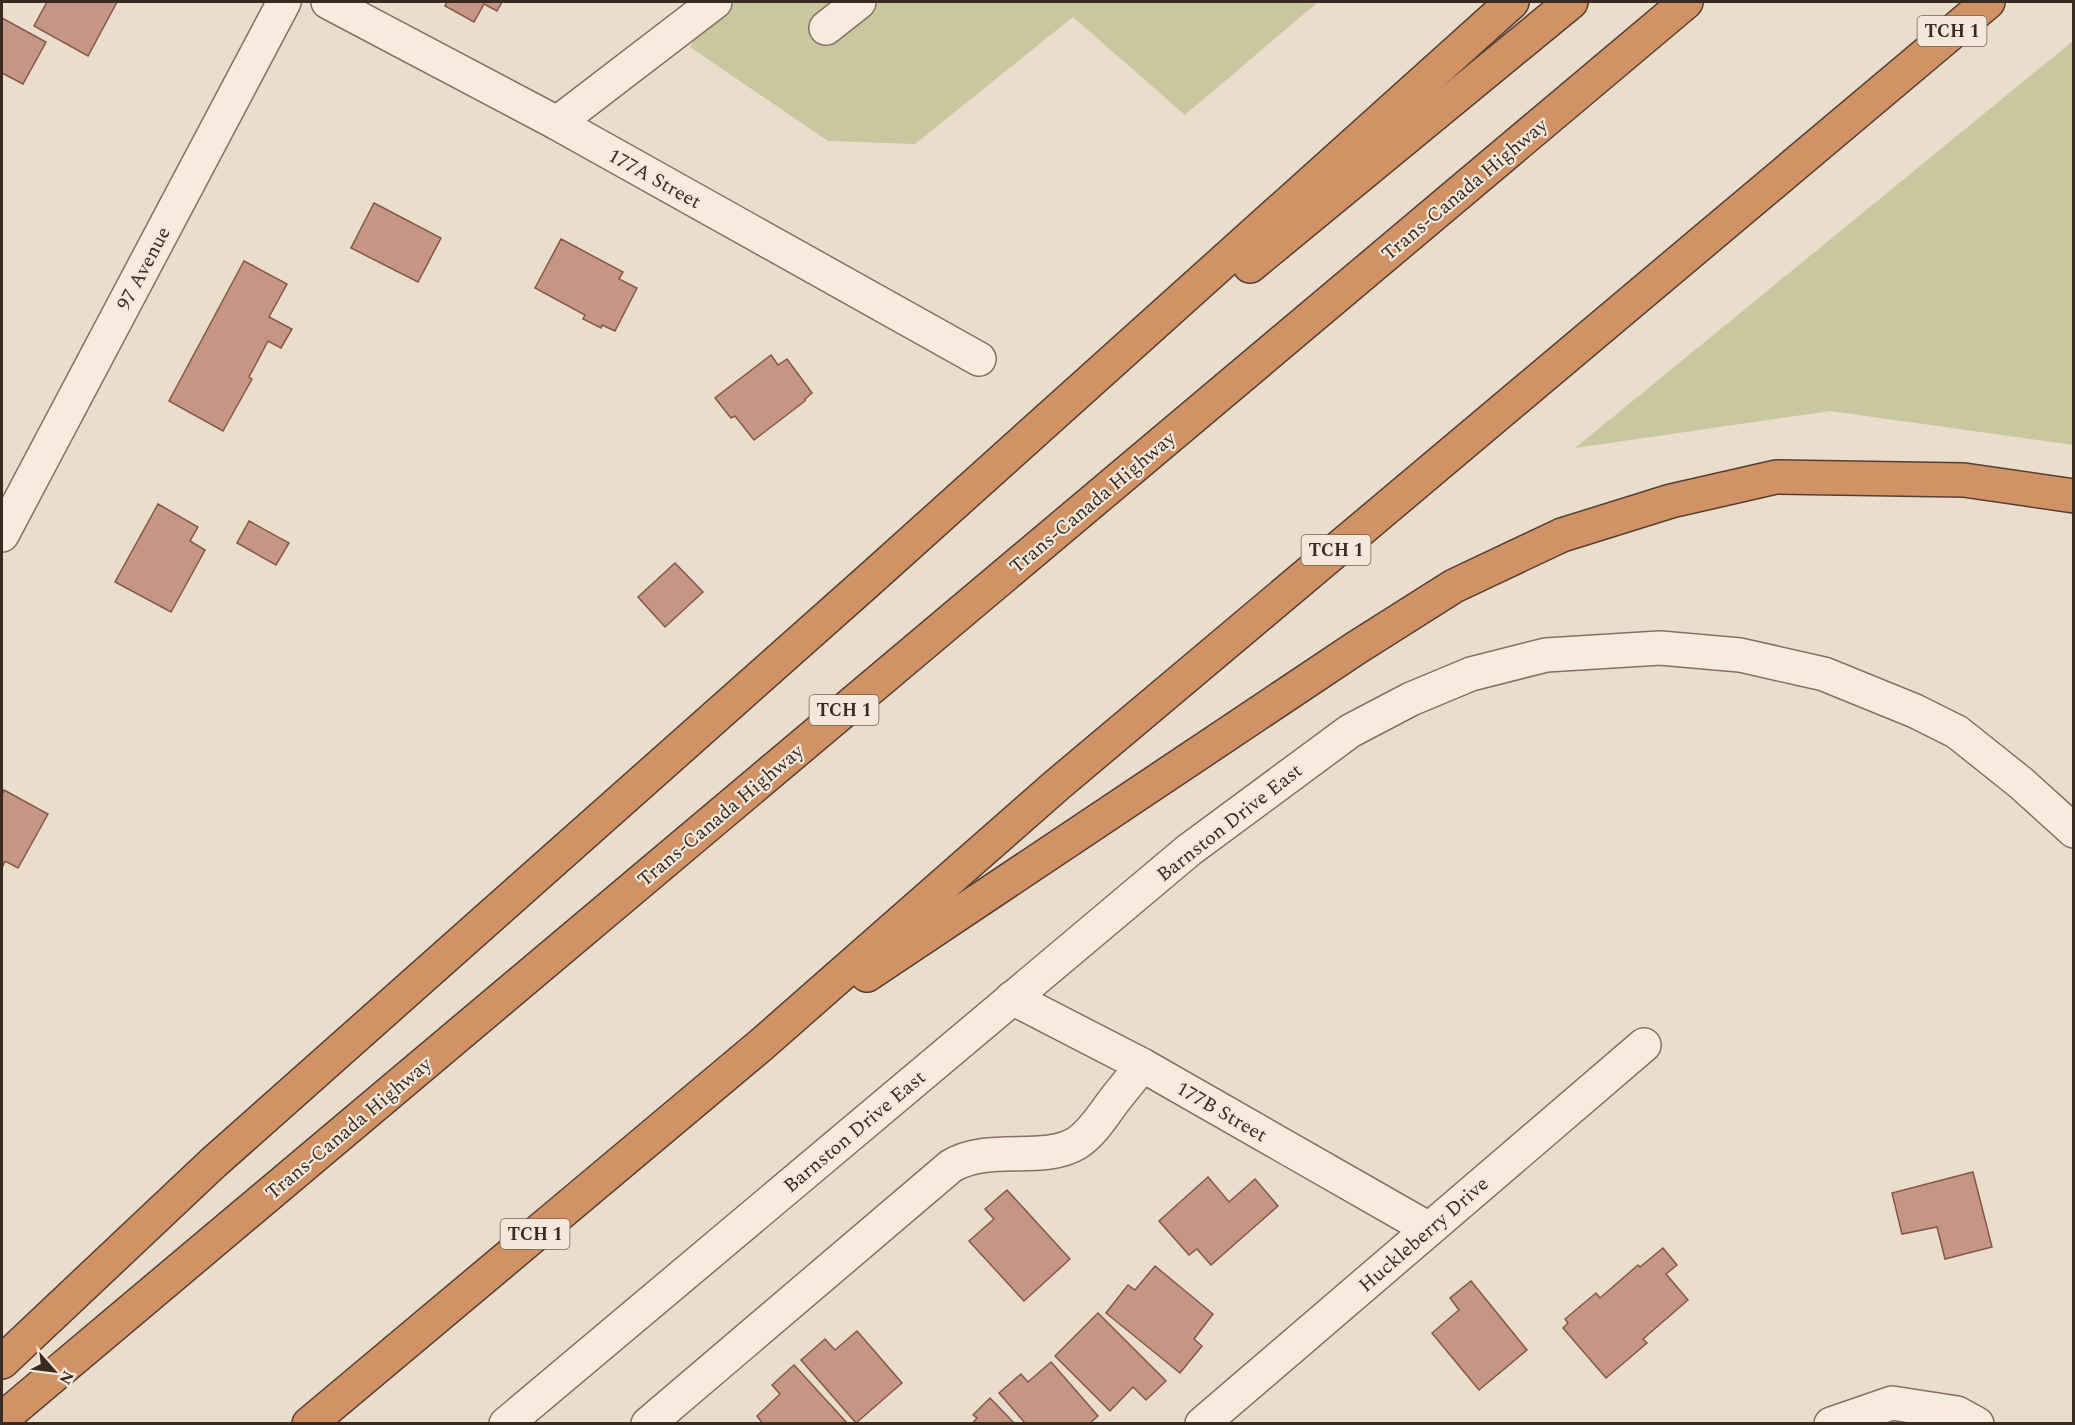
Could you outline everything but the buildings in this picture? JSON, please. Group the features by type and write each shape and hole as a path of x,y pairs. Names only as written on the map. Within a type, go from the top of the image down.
{"highway":[{"path":"2,1362 213,1163 867,582 1512,2"},
{"path":"867,582 1571,2"},
{"name":"Trans-Canada Highway","path":"2,1419 1686,2"},
{"name":"TCH 1","path":"309,1424 761,1046 1057,785 1988,2"},
{"path":"761,1046 1326,668 1444,592 1562,535 1671,501 1776,477 1964,480 2073,496"}],"street":[{"name":"97 Avenue","path":"2,535 284,2"},
{"name":"177A Street","path":"328,2 557,123 979,359"},
{"path":"557,123 715,2"},
{"path":"826,28 859,2"},
{"name":"Barnston Drive East","path":"506,1424 1190,850 1350,731 1411,699 1472,674 1546,655 1660,648 1740,655 1824,674 1915,711 1956,732 2021,783 2073,831"},
{"name":"177B Street","path":"1012,999 1142,1065 1429,1229"},
{"name":"Huckleberry Drive","path":"1202,1424 1644,1045"},
{"path":"648,1424 951,1166 963,1159 978,1156 1065,1149 1079,1142 1142,1065"},
{"path":"1831,1424 1892,1403 1957,1413 1977,1424"}],"shaded area":[{"path":"714,2 1318,2 1185,115 1073,17 915,144 828,141 690,47"},
{"path":"2073,41 2073,445 1830,411 1575,448"}]}
